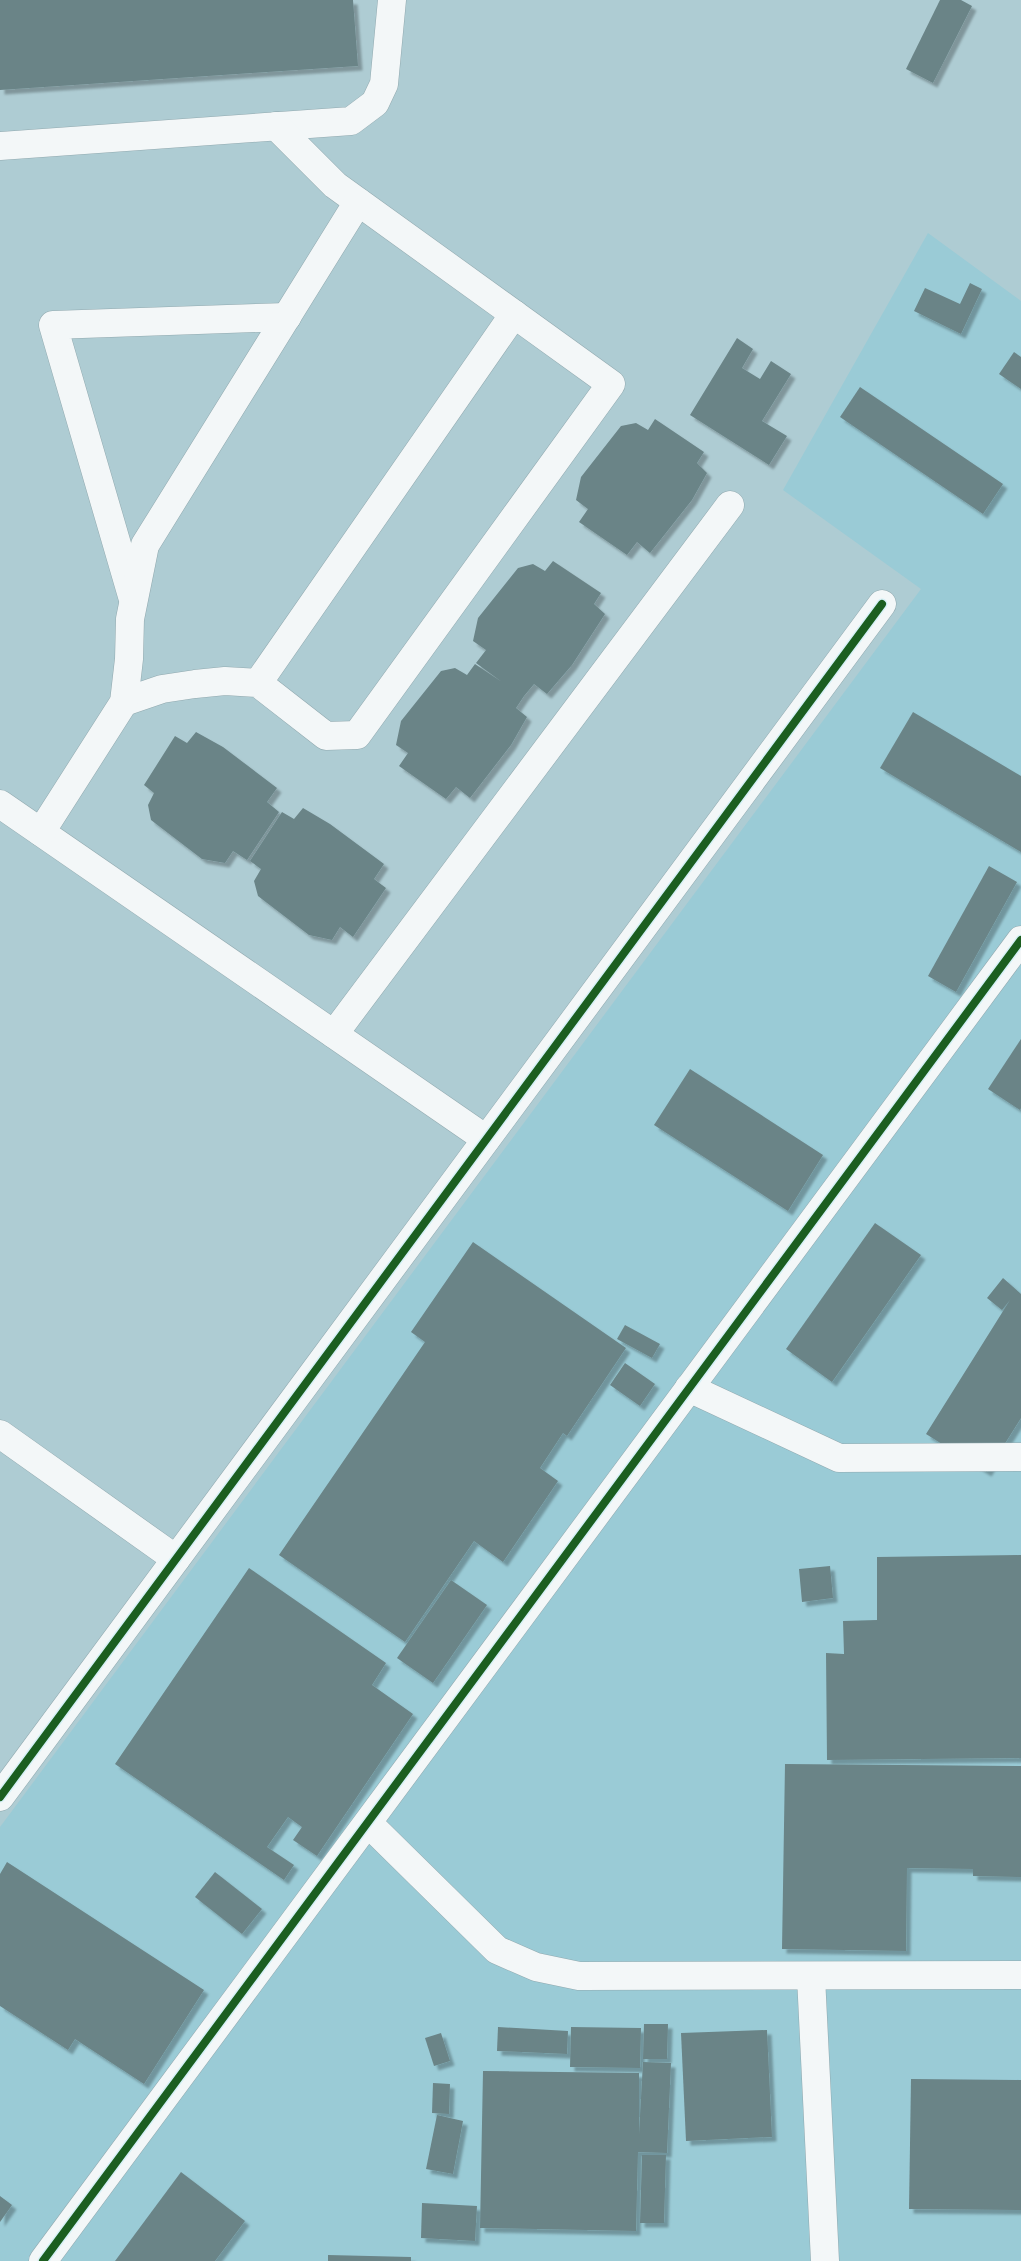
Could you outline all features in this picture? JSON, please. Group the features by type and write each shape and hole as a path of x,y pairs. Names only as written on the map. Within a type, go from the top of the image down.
{"street":[{"path":"0,146 351,121 375,103 384,84 392,0"},
{"path":"124,702 162,689 195,684 225,681 258,683 326,736 357,735 611,384 358,202 335,184 276,126"},
{"path":"40,832 124,702 129,659 130,619 145,545 358,202"},
{"path":"258,683 514,314"},
{"path":"134,600 53,325 287,317"},
{"path":"334,1034 730,505"},
{"path":"3,1788 176,1559 882,604"},
{"path":"0,804 486,1139"},
{"path":"43,2261 1021,940"},
{"path":"689,1388 839,1458 1021,1457"},
{"path":"0,1434 176,1559"},
{"path":"368,1823 497,1950 536,1967 579,1976 811,1977 1021,1975"},
{"path":"811,1977 825,2261"}],"shaded area":[{"path":"928,233 1021,301 1021,2261 0,2261 0,1827 921,589 783,490"}],"building":[{"path":"0,0 353,0 358,66 0,90"},
{"path":"940,0 961,0 972,6 933,83 906,69"},
{"path":"970,283 982,289 961,334 914,311 925,288 960,304"},
{"path":"737,338 753,349 742,368 760,379 771,361 791,374 762,421 787,436 769,465 690,415"},
{"path":"1014,352 1021,357 1021,389 999,374"},
{"path":"860,387 1003,484 983,514 840,417"},
{"path":"655,419 704,452 697,463 707,473 692,500 650,553 637,542 627,555 579,522 588,509 576,500 581,477 621,426 636,423 648,430"},
{"path":"553,561 601,593 594,604 605,614 572,665 547,694 534,684 524,696 516,708 527,717 511,745 470,798 456,787 446,799 399,766 408,753 396,745 401,721 441,671 455,668 467,675 475,664 502,682 476,663 486,650 473,641 478,618 518,568 533,564 545,571"},
{"path":"913,712 1021,776 1021,852 880,768"},
{"path":"196,732 223,747 277,788 267,802 279,812 247,860 233,851 225,863 202,859 151,820 148,805 154,793 144,785 175,736 187,743"},
{"path":"303,808 330,824 384,864 374,879 386,888 353,937 340,927 332,940 309,935 258,896 254,881 261,869 250,861 282,812 294,819"},
{"path":"989,866 1017,882 956,992 928,976"},
{"path":"1021,1039 1021,1108 1020,1110 988,1089"},
{"path":"690,1069 823,1155 788,1211 654,1125"},
{"path":"875,1223 921,1255 832,1382 786,1349"},
{"path":"473,1242 626,1348 567,1436 563,1433 540,1468 558,1481 503,1562 474,1541 405,1642 279,1555 425,1342 411,1332"},
{"path":"1003,1278 1021,1294 1021,1418 987,1472 926,1434 1010,1300 1002,1310 987,1298"},
{"path":"625,1325 660,1344 652,1358 617,1339"},
{"path":"625,1363 655,1384 640,1406 610,1385"},
{"path":"1021,1555 1021,1758 827,1760 826,1653 844,1654 843,1621 877,1620 877,1557"},
{"path":"830,1566 833,1598 802,1602 799,1569"},
{"path":"249,1568 386,1663 372,1685 413,1714 317,1856 293,1840 302,1827 288,1817 267,1847 294,1865 284,1880 115,1764"},
{"path":"451,1580 487,1605 433,1683 397,1658"},
{"path":"785,1764 1021,1766 1021,1877 973,1876 973,1869 907,1868 906,1951 782,1949"},
{"path":"7,1862 204,1990 144,2084 75,2039 68,2050 0,2006 0,1874"},
{"path":"215,1872 262,1909 242,1934 195,1897"},
{"path":"644,2024 668,2024 667,2059 643,2059"},
{"path":"498,2027 568,2031 567,2054 497,2051"},
{"path":"571,2027 641,2028 640,2068 570,2067"},
{"path":"767,2030 772,2137 686,2141 681,2033"},
{"path":"441,2033 450,2061 434,2066 425,2038"},
{"path":"643,2062 671,2063 667,2153 638,2152 636,2231 480,2228 483,2071 639,2073 639,2134"},
{"path":"911,2079 1021,2080 1021,2210 909,2209"},
{"path":"433,2083 450,2084 449,2114 432,2113"},
{"path":"437,2115 463,2121 453,2174 426,2169"},
{"path":"642,2155 666,2155 664,2223 640,2223"},
{"path":"181,2172 245,2221 215,2261 115,2261"},
{"path":"0,2196 12,2205 0,2222"},
{"path":"422,2203 477,2206 475,2241 421,2238"},
{"path":"328,2255 411,2257 411,2261 328,2261"}],"cycle path":[{"path":"0,1797 882,604"},
{"path":"43,2261 1021,940"}]}
